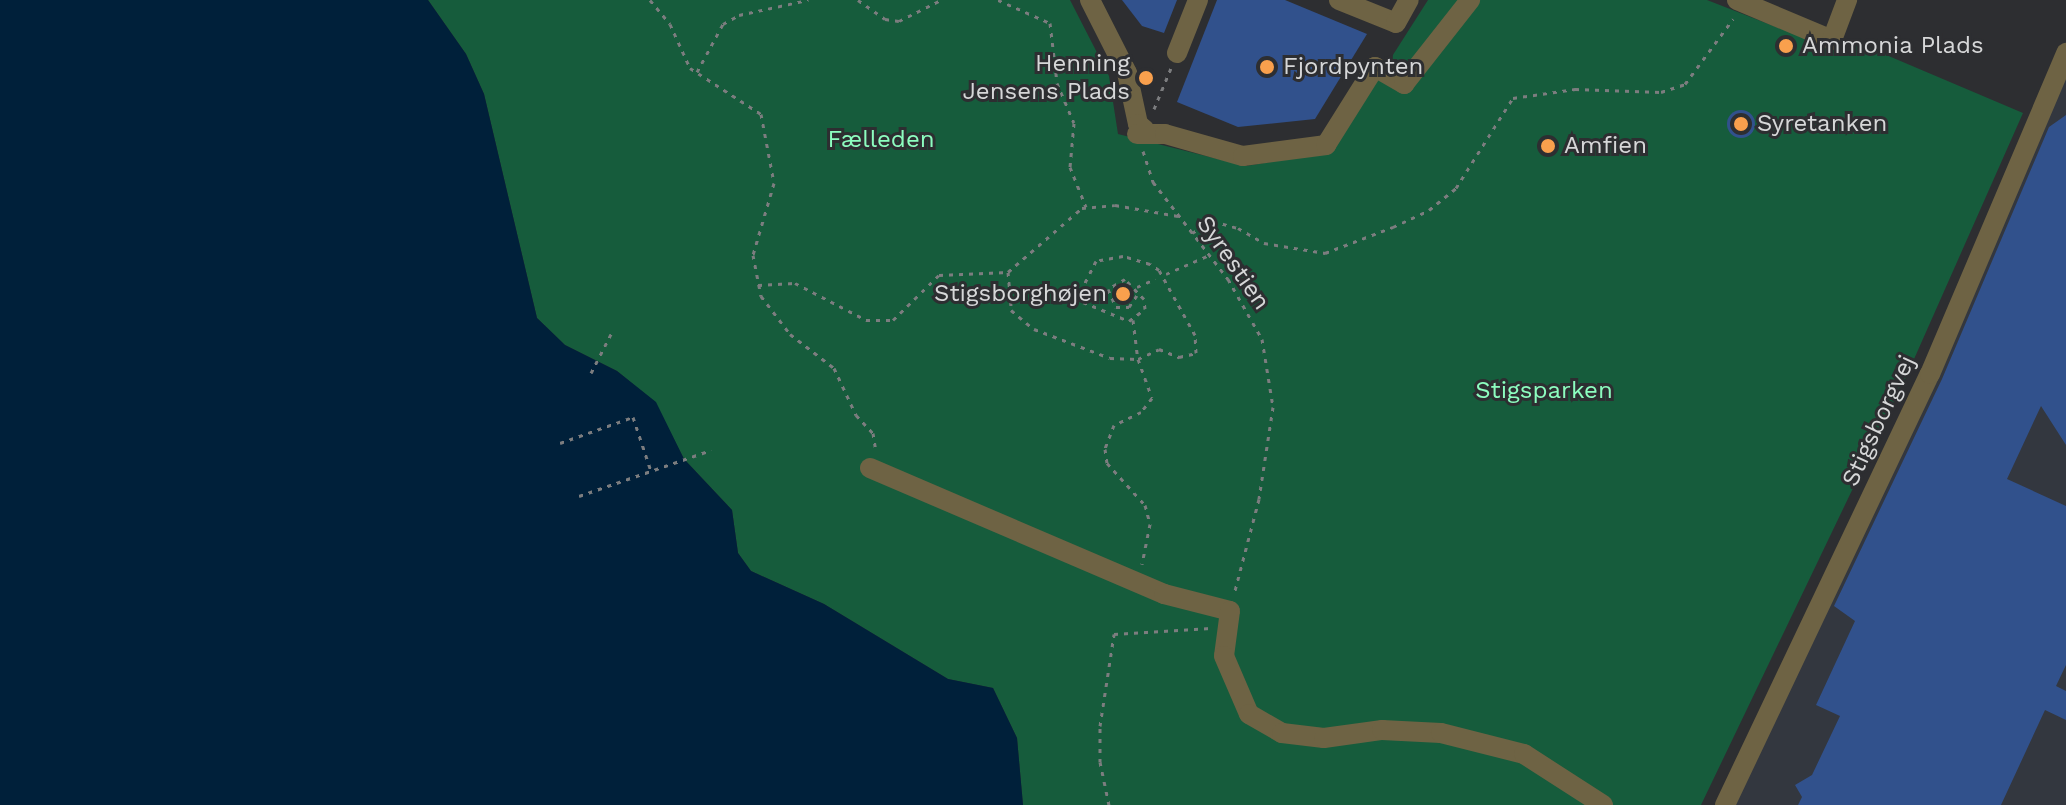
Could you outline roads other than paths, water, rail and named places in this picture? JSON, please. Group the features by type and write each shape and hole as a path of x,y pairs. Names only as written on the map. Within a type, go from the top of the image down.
{"street":[{"path":"1090,0 1127,73 1141,132 1243,156 1326,145 1375,67 1404,84 1470,0"},
{"path":"1177,53 1198,0"},
{"path":"1339,0 1396,23 1409,0"},
{"path":"1741,2 1832,40 1847,0"},
{"name":"Stigsborgvej","path":"1725,805 1930,374 2066,53"},
{"path":"870,468 1229,619 1224,656 1249,714 1282,733 1324,738 1382,730 1441,733 1524,754 1603,805"}],"water":[{"path":"0,0 428,0 466,54 484,94 537,318 565,345 617,371 656,402 684,459 732,510 738,553 751,571 824,604 948,679 993,688 1017,738 1023,805 0,805"}],"place":[{"name":"Ammonia Plads","path":"1786,46"},
{"name":"Fjordpynten","path":"1267,67"},
{"name":"Henning Jensens Plads","path":"1146,78"},
{"name":"Syretanken","path":"1741,124"},
{"name":"Amfien","path":"1548,146"},
{"name":"Stigsborghøjen","path":"1123,294"}],"park label":[{"name":"Fælleden","path":"881,140"},
{"name":"Stigsparken","path":"1544,391"}]}
